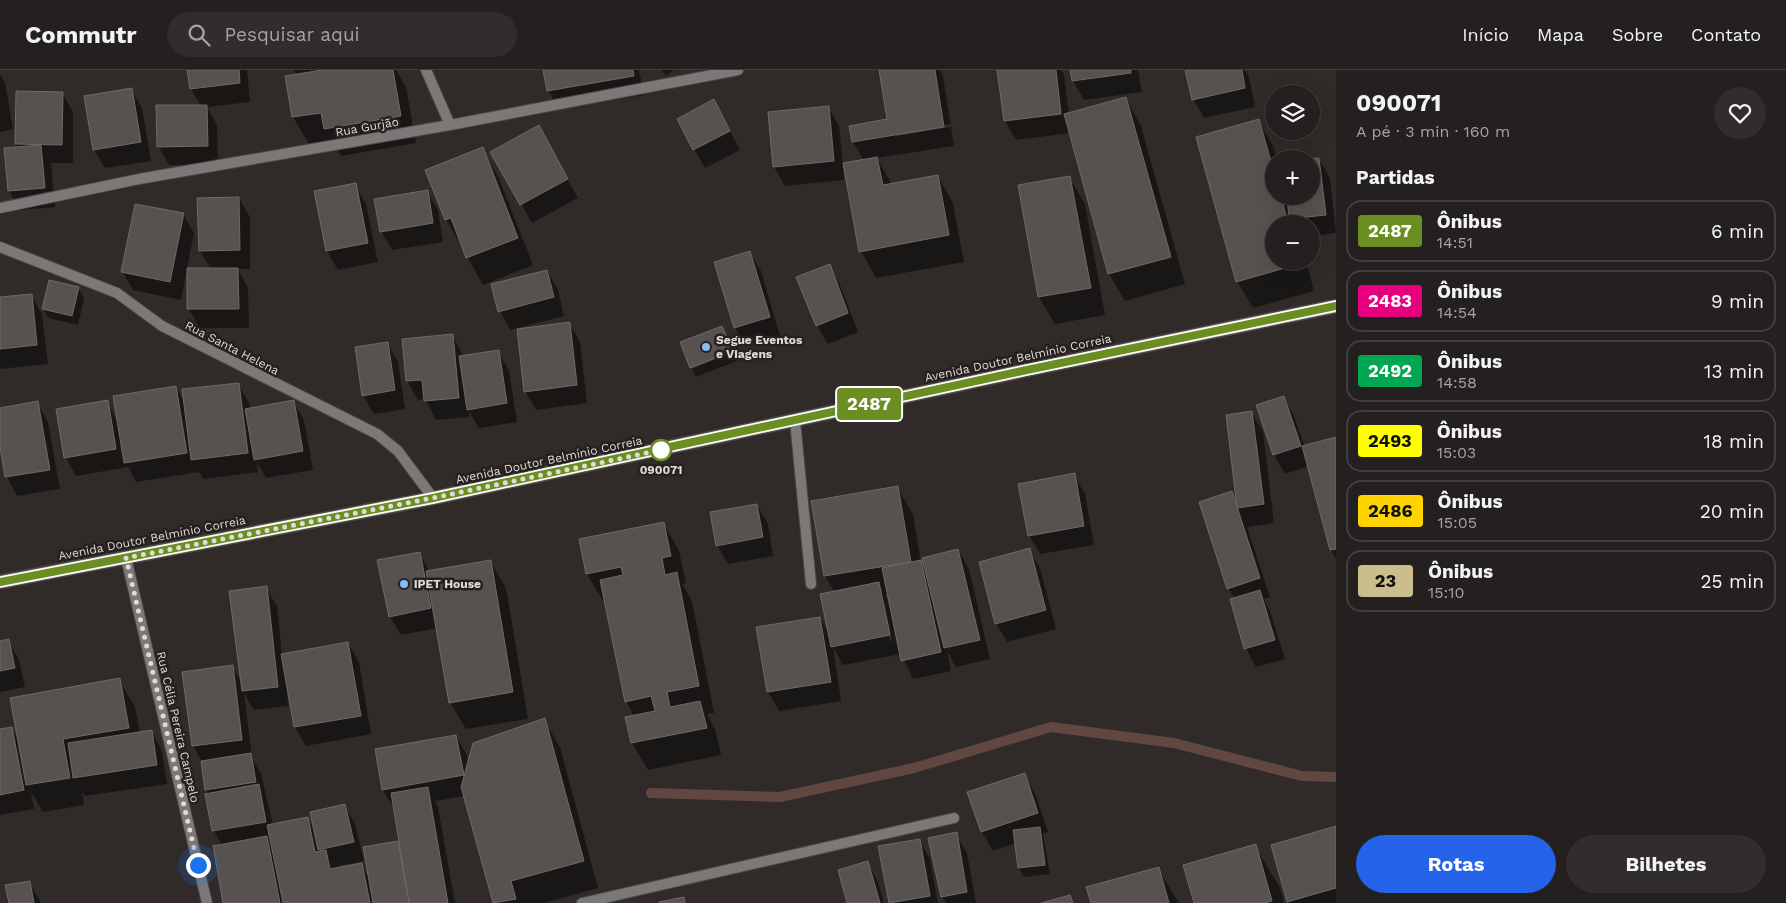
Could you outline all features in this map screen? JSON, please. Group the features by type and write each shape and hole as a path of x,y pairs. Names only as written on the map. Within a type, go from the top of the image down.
{"main road":[{"name":"Avenida Doutor Belmínio Correia","path":"0,582 433,498 1336,306"}],"street":[{"path":"426,70 450,126"},
{"name":"Rua Gurjão","path":"0,208 139,179 450,126 738,70"},
{"name":"Rua Santa Helena","path":"0,247 117,293 162,326 377,434 398,451 433,498"},
{"path":"795,421 811,584"},
{"name":"Rua Célia Pereira Campelo","path":"126,558 207,903"},
{"path":"582,903 954,818"}],"building":[{"path":"187,70 239,70 240,83 190,89"},
{"path":"322,70 393,70 401,116 324,129 321,113 292,117 285,76"},
{"path":"543,70 633,70 634,76 547,91"},
{"path":"879,70 935,70 944,127 852,142 849,126 887,119"},
{"path":"997,70 1056,70 1061,114 1004,121"},
{"path":"1070,70 1131,70 1131,73 1072,81"},
{"path":"1185,70 1242,70 1245,88 1192,100"},
{"path":"132,88 141,142 93,150 84,96"},
{"path":"16,91 63,92 62,145 15,144"},
{"path":"1126,97 1171,257 1108,274 1064,114"},
{"path":"714,99 730,131 693,150 677,119"},
{"path":"156,105 207,105 208,146 157,147"},
{"path":"829,106 834,161 773,167 768,112"},
{"path":"1259,119 1268,150 1265,150 1265,205 1283,205 1286,215 1265,215 1265,270 1278,270 1236,282 1196,137"},
{"path":"539,125 568,179 520,205 490,152"},
{"path":"41,145 45,188 8,191 4,148"},
{"path":"483,147 518,238 466,258 451,218 445,220 425,170"},
{"path":"877,157 883,185 938,175 949,235 859,252 843,163"},
{"path":"1320,166 1326,215 1289,215 1288,205 1320,205"},
{"path":"1070,176 1091,288 1038,297 1018,185"},
{"path":"356,183 368,243 326,251 314,191"},
{"path":"428,190 433,223 380,232 374,199"},
{"path":"239,197 240,250 199,251 197,198"},
{"path":"135,204 184,213 170,282 121,272"},
{"path":"750,251 770,317 734,328 714,262"},
{"path":"830,264 848,313 816,326 796,277"},
{"path":"187,268 238,268 239,309 187,309"},
{"path":"547,270 554,297 498,312 491,284"},
{"path":"49,280 79,287 72,316 42,309"},
{"path":"32,294 37,345 0,349 0,297"},
{"path":"570,322 577,385 524,392 517,329"},
{"name":"Segue Eventos e Viagens","path":"722,326 733,351 690,368 680,342"},
{"path":"453,334 459,398 424,401 422,380 406,381 402,339"},
{"path":"388,342 395,390 362,396 355,347"},
{"path":"499,350 507,403 467,410 459,356"},
{"path":"239,383 248,453 191,460 182,389"},
{"path":"176,386 187,453 124,463 113,396"},
{"path":"1284,396 1301,446 1273,455 1256,405"},
{"path":"108,400 116,449 64,458 56,409"},
{"path":"294,400 303,451 254,460 245,409"},
{"path":"38,401 50,470 5,477 0,447 0,408"},
{"path":"1252,411 1264,504 1237,508 1226,415"},
{"path":"1336,437 1336,549 1330,550 1302,446"},
{"path":"1075,473 1084,526 1028,536 1018,484"},
{"path":"898,486 911,562 824,576 811,501"},
{"path":"1232,491 1260,578 1227,589 1199,502"},
{"path":"757,504 763,537 716,546 710,512"},
{"path":"664,522 671,556 662,558 665,575 677,572 699,686 667,692 670,707 700,701 707,728 631,743 625,717 655,711 651,696 625,702 600,580 623,575 621,567 586,574 579,539"},
{"path":"1030,548 1046,610 995,624 979,562"},
{"path":"958,549 980,640 944,648 922,558"},
{"name":"iPET House","path":"420,552 431,608 389,617 377,560"},
{"path":"491,560 513,692 449,703 426,571"},
{"path":"921,560 941,652 901,661 882,568"},
{"path":"879,582 890,635 831,647 820,594"},
{"path":"267,586 278,687 242,691 229,591"},
{"path":"1260,590 1275,640 1244,649 1230,599"},
{"path":"820,617 831,682 767,692 756,627"},
{"path":"9,639 15,668 0,671 0,641"},
{"path":"348,642 361,716 294,727 281,654"},
{"path":"233,665 242,740 192,746 182,672"},
{"path":"120,678 129,728 63,739 70,778 26,785 10,698"},
{"path":"545,718 584,861 511,881 516,899 493,903 461,787 473,743"},
{"path":"12,727 24,790 0,795 0,729"},
{"path":"152,730 157,765 73,778 68,743"},
{"path":"456,735 464,775 382,790 375,749"},
{"path":"251,753 256,782 205,790 201,761"},
{"path":"1025,773 1038,813 981,832 967,792"},
{"path":"259,784 266,822 212,831 205,794"},
{"path":"428,787 448,903 409,903 391,793"},
{"path":"345,804 354,842 318,850 310,812"},
{"path":"308,817 315,852 326,850 330,869 362,863 370,903 283,903 267,825"},
{"path":"1336,826 1336,888 1287,902 1271,845"},
{"path":"1040,827 1045,865 1018,868 1013,830"},
{"path":"957,832 967,892 941,897 928,838"},
{"path":"267,836 280,903 223,903 213,846"},
{"path":"920,839 930,896 889,903 878,846"},
{"path":"398,841 409,903 373,903 363,847"},
{"path":"1256,844 1272,901 1265,903 1194,903 1183,865"},
{"path":"868,861 880,903 847,903 838,870"},
{"path":"1159,867 1169,903 1091,903 1086,887"},
{"path":"30,881 34,903 9,903 5,885"},
{"path":"1070,895 1073,903 1041,903"},
{"path":"684,897 685,903 659,902"}],"waterway":[{"path":"651,793 780,797 914,768 1051,727 1174,743 1302,776 1336,777"}],"bus line":[{"name":"2487","path":"0,582 433,498 1022,371 1336,306"}],"place":[{"name":"Segue Eventos e Viagens","path":"706,347"},
{"name":"090071","path":"661,450"},
{"name":"iPET House","path":"404,584"}],"route":[{"path":"198,865 126,558 433,498 661,450"}]}
